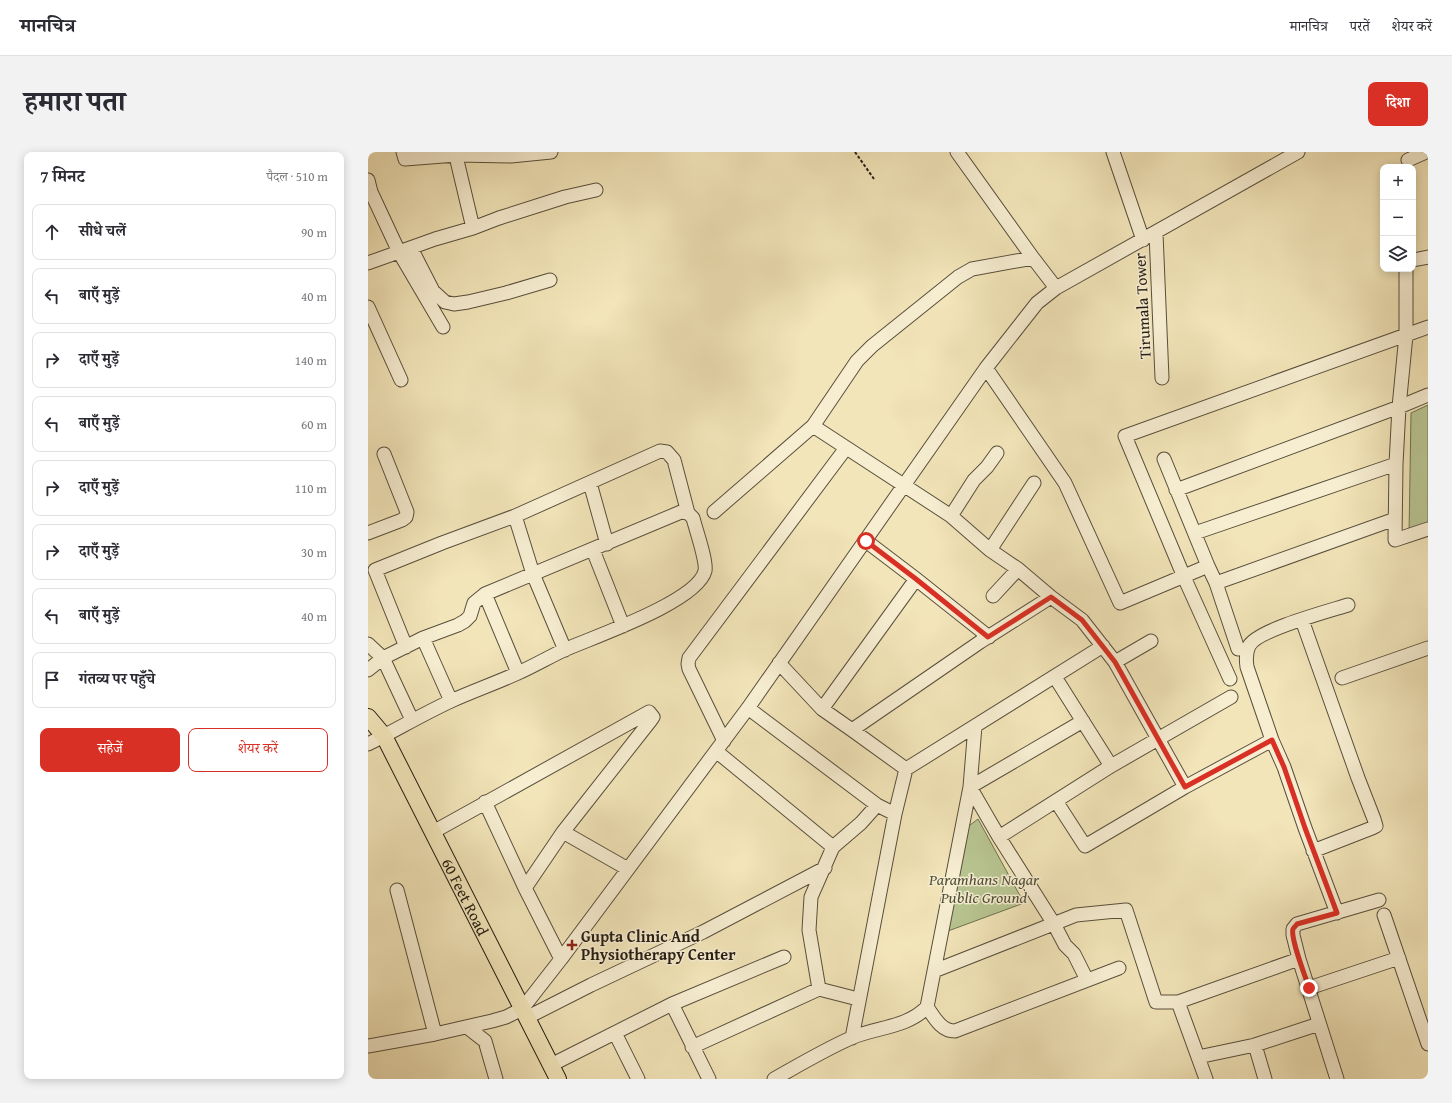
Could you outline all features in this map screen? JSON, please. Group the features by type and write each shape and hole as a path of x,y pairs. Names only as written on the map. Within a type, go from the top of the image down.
{"main road":[{"name":"60 Feet Road","path":"368,717 384,736 554,1072"}],"street":[{"path":"403,152 405,159 455,153 510,154 551,152"},
{"path":"957,152 1056,288"},
{"path":"1114,152 1143,240"},
{"path":"524,1013 561,959 748,708 986,368 1037,303 1056,288 1298,152"},
{"path":"1408,160 1426,152"},
{"path":"455,153 473,228"},
{"path":"368,180 371,192 399,252 443,327"},
{"path":"368,264 434,239 473,228 544,204 596,190"},
{"name":"Tirumala Tower","path":"1156,233 1162,378"},
{"path":"411,248 433,291 445,302 454,304 468,302 550,280"},
{"path":"1416,259 1428,257"},
{"path":"714,512 813,426 857,361 872,346 958,276 972,269 1033,258"},
{"path":"1406,272 1406,335 1399,407 1396,464 1396,540 1428,529"},
{"path":"368,307 401,380"},
{"path":"1230,680 1184,577 1125,436 1428,327"},
{"path":"986,368 1065,483 1120,603 1208,566"},
{"path":"1176,490 1428,395"},
{"path":"813,426 951,516 990,550 1018,569 1051,597 1082,620 1115,662 1185,787"},
{"path":"724,741 689,669 689,658 846,448"},
{"path":"368,744 451,701 623,626 677,599 689,591 705,571 704,561 693,518 688,513 674,460 667,452 660,451 515,516 375,570 406,647"},
{"path":"951,516 974,480 987,467 997,453"},
{"path":"368,533 402,520 406,517 407,512 384,454"},
{"path":"1164,459 1216,583 1238,649"},
{"path":"1195,533 1396,464"},
{"path":"590,482 607,544"},
{"path":"990,550 1034,484"},
{"path":"368,670 383,658 423,638 458,625 470,616 474,603 485,594 681,512 688,513"},
{"path":"515,516 533,574 565,650"},
{"path":"1216,583 1396,519"},
{"path":"866,541 988,637"},
{"path":"593,550 623,626"},
{"path":"993,596 1018,569"},
{"path":"822,710 916,579"},
{"path":"485,594 518,673"},
{"path":"852,730 988,637 1051,597"},
{"path":"1337,913 1284,767 1272,740 1246,667 1246,658 1250,645 1256,639 1278,628 1348,605"},
{"path":"1302,620 1376,826 1314,851"},
{"path":"423,638 451,701"},
{"path":"1115,662 1151,640"},
{"path":"368,644 383,658 412,720"},
{"path":"852,1038 858,999 895,814 906,769 1103,646"},
{"path":"1342,678 1428,648"},
{"path":"779,664 822,710 906,769"},
{"path":"1055,676 1111,766"},
{"path":"999,837 1111,766 1159,740 1231,697"},
{"path":"748,708 877,805 895,814"},
{"path":"433,832 649,712 653,717 652,720 564,832 525,888"},
{"path":"970,787 1083,721"},
{"path":"774,1079 852,1038 911,1020 927,1007 970,787 975,726"},
{"path":"1056,801 1085,846 1185,787 1272,740"},
{"path":"716,751 833,847"},
{"path":"970,787 999,837 1054,924 1065,945 1074,954 1087,980"},
{"path":"485,802 525,888 561,959"},
{"path":"819,989 809,930 812,898 833,847 862,823 877,805"},
{"path":"564,832 628,869"},
{"path":"368,1046 435,1034 524,1013 591,985 703,932 824,868"},
{"path":"397,890 435,1034"},
{"path":"1337,1079 1299,959 1293,936 1293,929 1297,924 1379,900"},
{"path":"934,971 1076,916 1126,910 1156,1002 1178,1002 1299,959"},
{"path":"1384,915 1428,1044"},
{"path":"554,1072 615,1033 672,1004 784,957"},
{"path":"1309,988 1399,958"},
{"path":"927,1007 943,1028 949,1031 955,1031 1119,968"},
{"path":"692,1047 819,989 858,999"},
{"path":"1178,1002 1206,1079"},
{"path":"672,1004 709,1079"},
{"path":"1198,1057 1255,1045 1319,1024"},
{"path":"467,1027 485,1042 496,1079"},
{"path":"615,1033 638,1079"},
{"path":"1255,1045 1265,1079"}],"path":[{"path":"855,152 874,179"}],"green space":[{"path":"1428,405 1428,528 1409,535 1411,413"},
{"name":"Paramhans Nagar Public Ground","path":"978,819 1024,903 948,931 966,828"}],"place":[{"name":"Gupta Clinic And Physiotherapy Center","path":"572,945"}],"route":[{"path":"866,541 988,637 1051,597 1082,620 1115,662 1185,787 1272,740 1276,746 1284,767 1337,913 1297,924 1293,929 1293,936 1299,959 1309,988"}]}
